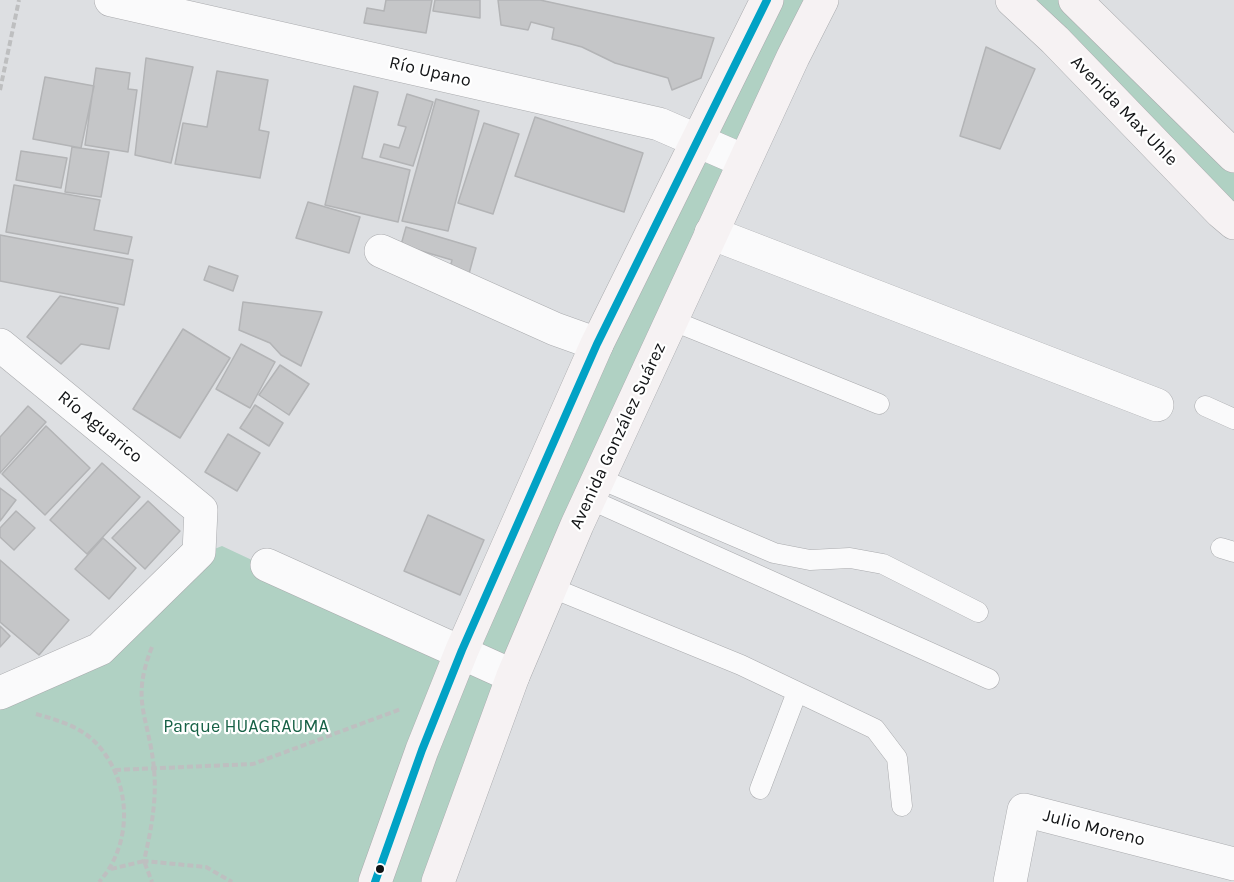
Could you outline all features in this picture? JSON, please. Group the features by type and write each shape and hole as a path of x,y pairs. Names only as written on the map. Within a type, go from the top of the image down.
{"main road":[{"path":"375,882 443,696 597,344 767,0"},
{"name":"Avenida González Suárez","path":"438,882 513,676 550,587 744,161 822,0"},
{"name":"Avenida Max Uhle","path":"1012,0 1055,40 1230,222"},
{"path":"1075,0 1234,156"}],"street":[{"name":"Río Upano","path":"111,0 658,124 744,161"},
{"path":"711,233 1157,405"},
{"path":"381,251 555,329 597,344"},
{"name":"Río Aguarico","path":"0,345 201,510 199,552 100,648 0,693"},
{"path":"267,565 462,650 513,676"},
{"name":"Julio Moreno","path":"1010,882 1024,810 1234,864"}],"lane":[{"path":"671,320 879,404"},
{"path":"1205,406 1234,419"},
{"path":"593,489 774,554 810,560 850,558 883,564 978,612"},
{"path":"593,489 990,679"},
{"path":"550,587 741,665 875,729 897,758 902,806"},
{"path":"760,789 797,692"}],"path":[{"path":"0,90 19,0"},
{"path":"152,882 144,861 154,817 154,769 140,703 142,672 153,644"},
{"path":"115,770 253,764 358,723 443,696"},
{"path":"25,715 36,714 68,723 94,742 115,770 124,802 123,837 110,869 99,882"},
{"path":"110,869 144,861 206,867 232,882"}],"green space":[{"path":"767,0 822,0 438,882 375,882"},
{"path":"1012,0 1075,0 1234,156 1234,223"},
{"name":"Parque HUAGRAUMA","path":"222,546 446,651 368,882 0,882 0,699 212,550"}],"building":[{"path":"386,0 432,0 426,33 364,23 367,8 384,11"},
{"path":"435,0 480,0 480,18 433,11"},
{"path":"498,0 540,0 714,38 701,78 672,90 668,78 615,63 582,47 552,39 554,28 531,22 528,30 501,25"},
{"path":"986,47 1035,69 1000,149 960,136"},
{"path":"146,58 193,67 171,163 135,155"},
{"path":"96,68 130,73 128,89 137,90 128,152 85,145"},
{"path":"217,71 268,80 259,130 269,132 260,178 175,164 183,123 207,127"},
{"path":"45,77 94,86 81,148 33,139"},
{"path":"354,86 378,92 362,158 410,170 398,222 325,205"},
{"path":"407,94 433,102 413,166 380,157 384,144 399,148 406,127 398,125"},
{"path":"436,99 479,111 448,231 402,221"},
{"path":"535,117 643,153 624,212 515,176"},
{"path":"484,123 519,134 493,214 458,203"},
{"path":"72,147 109,152 101,197 65,192"},
{"path":"21,151 67,158 61,188 16,180"},
{"path":"14,185 100,200 94,230 132,237 128,254 6,232"},
{"path":"308,202 360,217 349,253 296,238"},
{"path":"406,227 476,248 467,281 448,275 452,260 401,245"},
{"path":"0,235 133,260 124,305 0,281"},
{"path":"209,266 238,276 233,291 204,280"},
{"path":"60,296 118,308 109,349 81,344 61,364 27,337"},
{"path":"243,302 322,312 301,366 281,355 270,343 239,330"},
{"path":"183,329 230,358 180,438 133,409"},
{"path":"241,344 275,362 250,408 216,389"},
{"path":"280,365 309,384 289,415 259,395"},
{"path":"255,405 283,423 269,446 240,428"},
{"path":"28,406 46,422 0,473 0,437"},
{"path":"46,426 90,468 45,515 2,474"},
{"path":"228,434 260,453 237,491 205,472"},
{"path":"102,463 140,497 87,554 50,520"},
{"path":"0,488 16,500 0,521"},
{"path":"148,501 180,531 145,569 112,538"},
{"path":"16,511 35,528 14,550 0,537 0,528"},
{"path":"428,515 484,540 460,595 404,571"},
{"path":"103,538 136,568 109,599 75,569"},
{"path":"0,560 69,620 39,655 0,622"},
{"path":"0,626 10,636 0,647"}],"transit line":[{"path":"375,882 422,750 462,650 597,344 767,0"}]}
